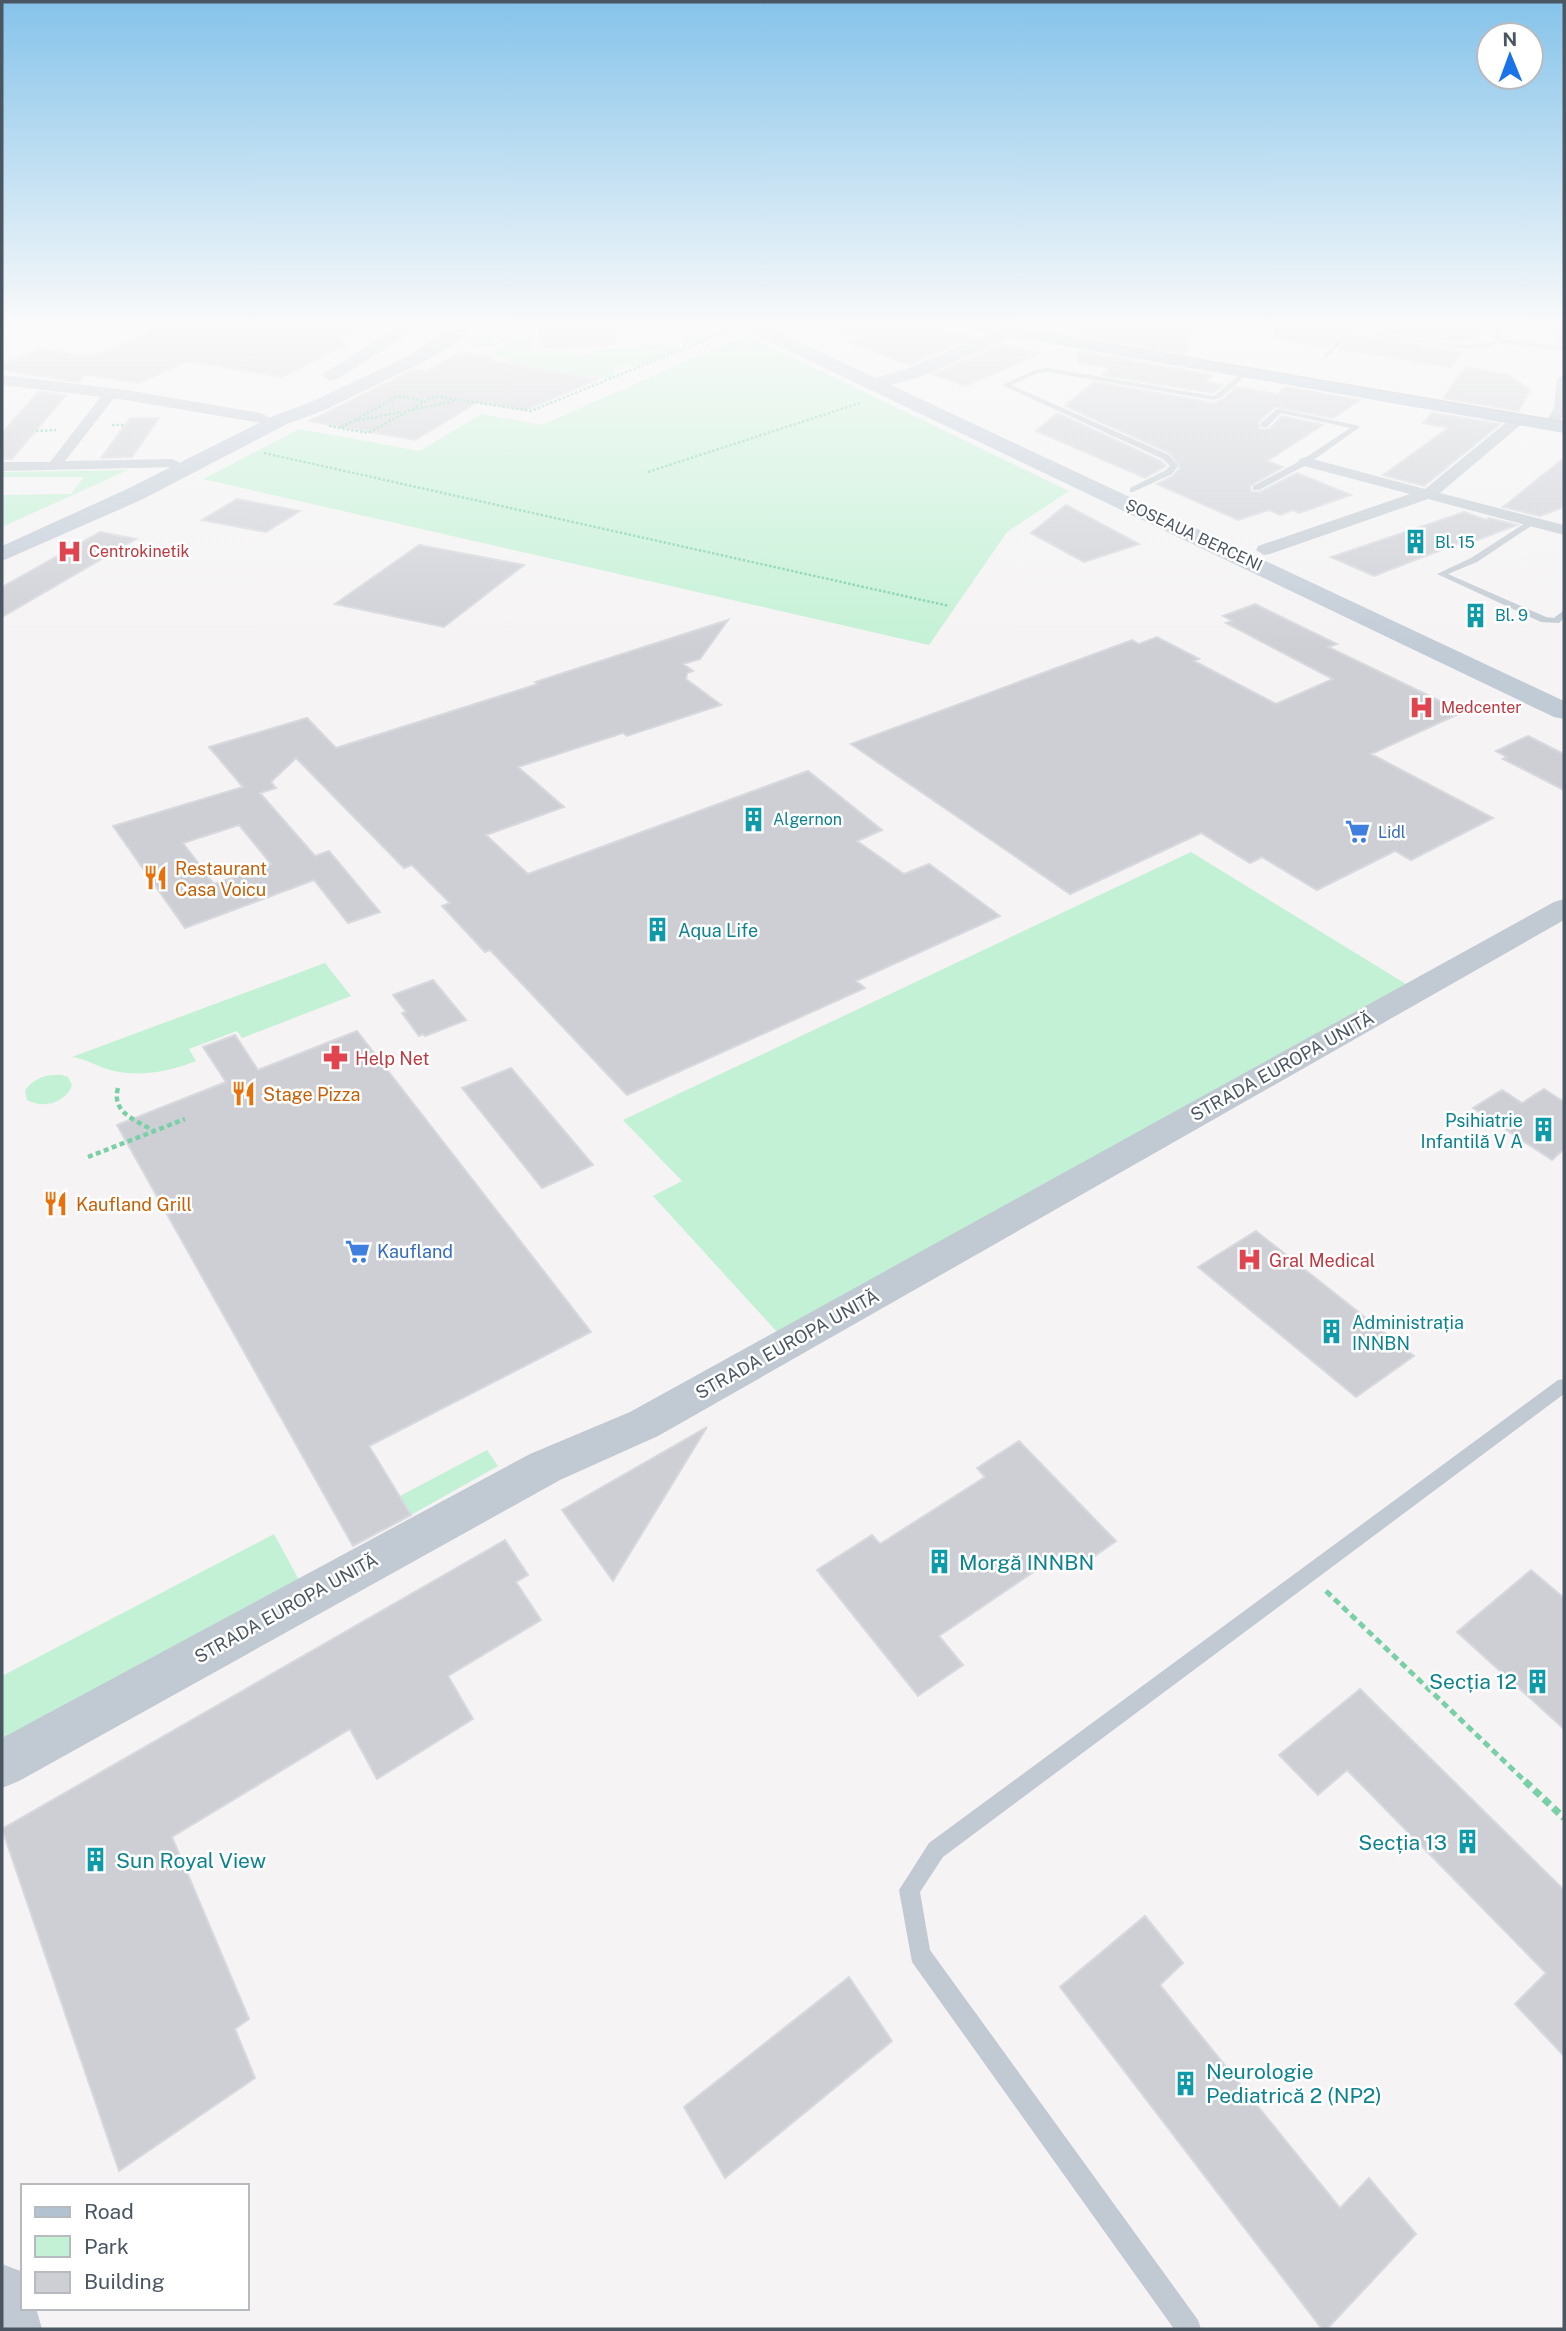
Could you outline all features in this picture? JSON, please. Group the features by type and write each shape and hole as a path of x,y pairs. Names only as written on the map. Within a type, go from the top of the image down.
{"main road":[{"path":"2,544 240,433"},
{"path":"2,554 133,495 229,446 249,433"},
{"name":"ȘOSEAUA BERCENI","path":"978,433 1403,624 1564,688"},
{"name":"ȘOSEAUA BERCENI","path":"990,433 1133,490 1264,550 1564,711"}],"street":[{"path":"54,466 80,433"},
{"path":"1264,550 1427,494 1442,485 1503,433"},
{"path":"1305,462 1564,530"},
{"path":"2,467 172,464"},
{"name":"STRADA EUROPA UNITĂ","path":"2,1763 545,1467 636,1429 1564,908"},
{"path":"2,2294 11,2329"}],"lane":[{"path":"1112,433 1166,457 1173,463 1174,466 1169,471 1133,490"},
{"path":"1256,488 1305,462 1346,433"},
{"path":"1533,522 1474,560 1441,574 1544,620 1556,621 1564,613"},
{"path":"1189,2329 920,1954 909,1891 936,1850 1564,1385"}],"path":[{"path":"648,472 755,433"},
{"path":"229,446 948,606"},
{"path":"118,1088 115,1098 120,1111 154,1132"},
{"path":"88,1157 185,1119"},
{"path":"1307,1574 1564,1818"}],"green space":[{"path":"292,433 320,433 420,451 450,433 948,433 1069,491 1007,532 929,645 203,479"},
{"path":"128,470 2,527 2,495 71,494 84,477 2,477 2,472"},
{"path":"1191,852 1406,984 778,1333 653,1196 682,1181 623,1120"},
{"path":"325,963 351,996 242,1038 237,1031 189,1049 196,1061 187,1065 156,1072 124,1073 72,1057"},
{"path":"62,1075 68,1077 72,1085 65,1096 47,1104 27,1100 25,1091 36,1080"},
{"path":"487,1450 498,1466 411,1515 400,1496"},
{"path":"274,1534 299,1580 2,1740 2,1676"}],"building":[{"path":"2,433 34,433 12,459 2,459"},
{"path":"119,433 149,433 132,457 101,458"},
{"path":"375,433 427,433 415,440"},
{"path":"1040,433 1100,433 1161,461 1166,466 1145,478"},
{"path":"1125,433 1311,433 1267,461 1283,467 1250,486 1251,492 1260,492 1297,473 1351,495 1299,513 1293,510 1280,515 1269,510 1238,520 1157,484 1173,476 1180,468 1170,453"},
{"path":"1441,433 1489,433 1424,486 1383,475"},
{"path":"1564,458 1564,507 1540,516 1503,507"},
{"path":"237,499 300,511 266,532 202,520"},
{"path":"1066,505 1139,544 1084,562 1031,533"},
{"name":"Bl. 15","path":"1464,512 1486,520 1489,518 1517,525 1464,545 1462,542 1374,576 1331,557"},
{"path":"100,532 136,539 2,617 2,587"},
{"path":"419,545 524,565 444,627 335,604"},
{"path":"1255,604 1337,644 1328,647 1463,712 1371,754 1493,818 1411,860 1395,851 1317,890 1262,857 1250,863 1201,833 1070,894 851,744 1132,640 1139,644 1157,637 1199,659 1194,661 1276,704 1333,679 1226,623 1232,621 1223,616"},
{"path":"728,620 700,659 683,664 693,671 687,673 686,679 721,705 627,736 623,733 518,767 564,807 486,835 528,874 808,771 882,830 857,841 904,874 929,864 1000,916 856,981 865,988 627,1095 490,950 485,952 442,906 450,903 412,865 404,868 296,758 271,782 276,788 260,793 315,856 329,851 380,912 348,923 314,880 185,928 113,826 243,787 209,747 307,718 336,748 538,684 535,682","holes":["239,825 271,864 214,884 183,843"]},
{"path":"1528,736 1564,754 1564,790 1503,759 1507,757 1496,751"},
{"path":"433,980 466,1020 419,1036 393,995"},
{"name":"Kaufland","path":"357,1031 591,1332 369,1446 411,1515 353,1546 117,1125 226,1082 203,1047 235,1035 258,1070"},
{"path":"511,1068 593,1165 542,1188 462,1088"},
{"name":"Psihiatrie Infantilă V A","path":"1544,1089 1564,1102 1564,1149 1552,1160 1473,1108 1502,1090 1522,1103"},
{"name":"Administrația INNBN","path":"1256,1231 1414,1356 1356,1397 1198,1267"},
{"path":"707,1427 613,1581 562,1510"},
{"name":"Morgă INNBN","path":"1019,1441 1116,1541 1075,1570 1060,1554 939,1636 963,1665 918,1696 817,1570 872,1535 880,1544 985,1477 977,1468"},
{"name":"Sun Royal View","path":"505,1540 528,1575 516,1582 541,1620 448,1676 473,1719 377,1779 350,1729 172,1837 249,2019 235,2029 255,2078 119,2171 2,1829"},
{"name":"Secția 12","path":"1531,1570 1564,1598 1564,1729 1457,1632"},
{"name":"Secția 13","path":"1360,1689 1564,1890 1564,2056 1515,2004 1546,1973 1347,1770 1318,1795 1279,1755"},
{"name":"Neurologie Pediatrică 2 (NP2)","path":"1145,1916 1183,1963 1160,1985 1340,2208 1369,2178 1416,2234 1327,2329 1322,2329 1060,1987"},
{"path":"849,1977 892,2041 725,2178 684,2107"}],"place":[{"name":"Bl. 15","path":"1415,542"},
{"name":"Centrokinetik","path":"69,551"},
{"name":"Bl. 9","path":"1475,615"},
{"name":"Medcenter","path":"1421,707"},
{"name":"Algernon","path":"753,819"},
{"name":"Lidl","path":"1358,832"},
{"name":"Restaurant Casa Voicu","path":"155,878"},
{"name":"Aqua Life","path":"658,930"},
{"name":"Help Net","path":"335,1058"},
{"name":"Stage Pizza","path":"243,1094"},
{"name":"Psihiatrie Infantilă V A","path":"1543,1130"},
{"name":"Kaufland Grill","path":"56,1204"},
{"name":"Kaufland","path":"357,1251"},
{"name":"Gral Medical","path":"1249,1260"},
{"name":"Administrația INNBN","path":"1332,1332"},
{"name":"Morgă INNBN","path":"939,1562"},
{"name":"Secția 12","path":"1537,1681"},
{"name":"Secția 13","path":"1467,1842"},
{"name":"Sun Royal View","path":"96,1860"},
{"name":"Neurologie Pediatrică 2 (NP2)","path":"1186,2083"}]}
